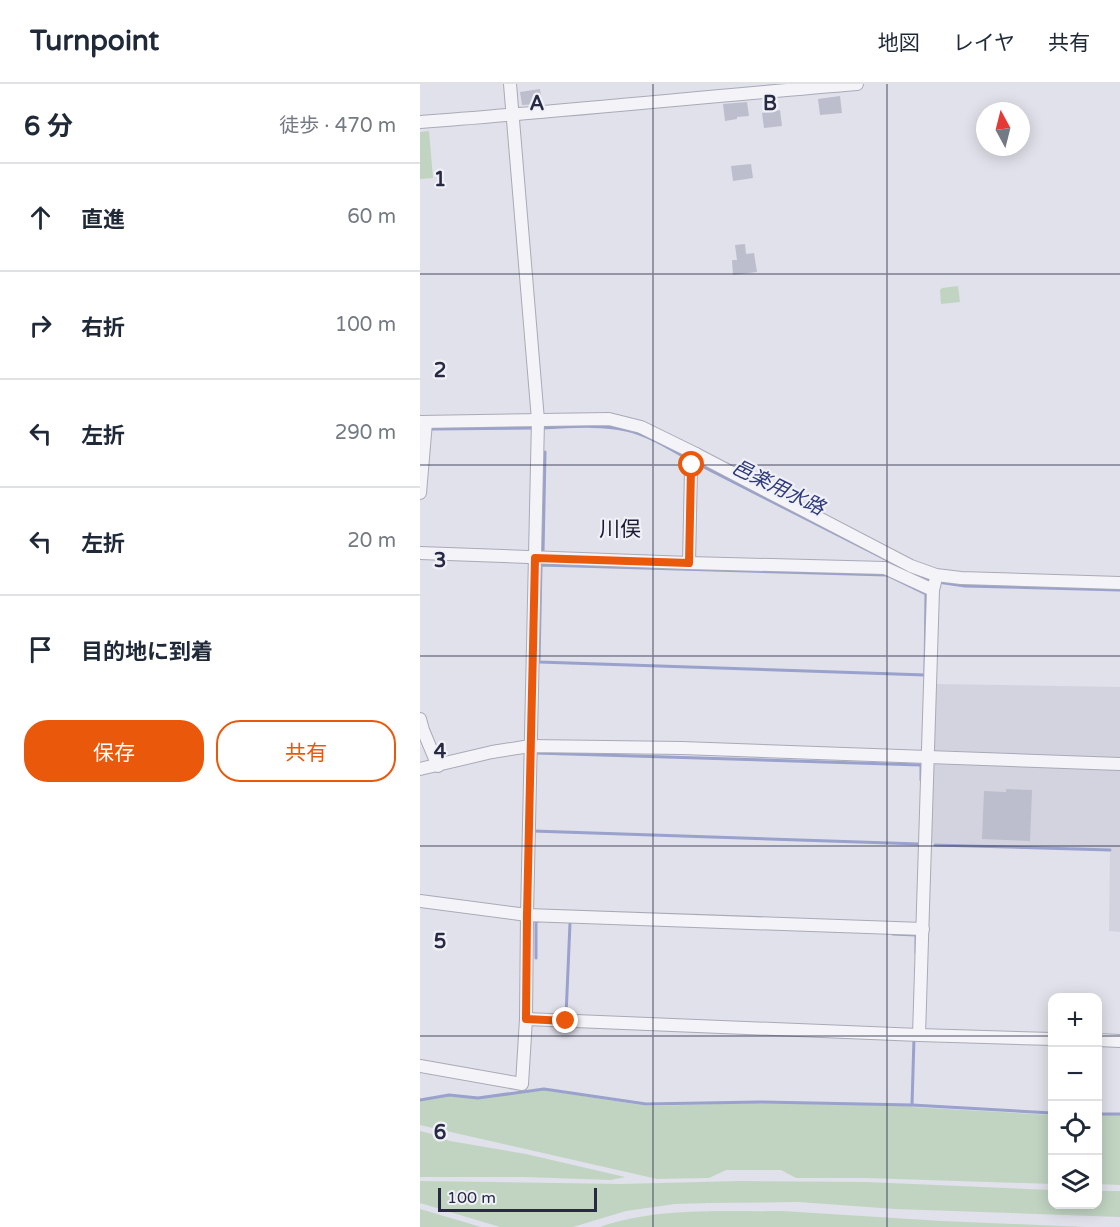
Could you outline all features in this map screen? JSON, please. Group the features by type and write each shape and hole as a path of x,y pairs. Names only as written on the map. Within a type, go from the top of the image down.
{"street":[{"path":"420,1066 522,1084 526,1019 538,420 510,84"},
{"path":"420,123 857,84"},
{"path":"420,493 423,422 609,419 641,427 911,566 936,574 961,578 1120,583"},
{"path":"689,563 691,469 696,454"},
{"path":"420,553 885,568 933,590"},
{"path":"919,1035 933,590 936,574"},
{"path":"420,719 438,766"},
{"path":"420,769 492,752 530,746 682,748 1120,764"},
{"path":"420,901 527,915 922,929"},
{"path":"526,1019 1048,1039"},
{"path":"1102,1040 1120,1041"}],"shaded area":[{"path":"936,684 1120,687 1120,932 1109,931 1110,849 931,843"}],"green space":[{"path":"429,131 433,178 420,179 420,132"},
{"path":"958,286 960,302 941,304 940,290"},
{"path":"543,1090 648,1106 755,1103 909,1106 1048,1115 1048,1184 796,1178 781,1170 726,1170 709,1178 657,1179 420,1125 420,1101 449,1096 478,1099"},
{"path":"1102,1115 1120,1115 1120,1185 1102,1184"},
{"path":"420,1131 450,1141 526,1154 625,1177 611,1180 420,1177"},
{"path":"420,1181 621,1184 740,1181 866,1182 1048,1190 1048,1209 1102,1209 1102,1191 1120,1191 1120,1217 895,1209 798,1202 710,1203 675,1204 626,1211 573,1227 500,1227 420,1203"},
{"path":"420,1209 481,1227 420,1227"},
{"path":"782,1211 1085,1227 600,1227 667,1213"}],"building":[{"path":"540,89 542,104 522,105 520,92"},
{"path":"840,96 842,113 820,115 818,99"},
{"path":"747,102 749,116 725,121 723,104"},
{"path":"780,110 782,126 764,128 762,113"},
{"path":"751,164 753,178 733,181 731,166"},
{"path":"745,244 746,254 754,253 757,272 733,275 732,260 737,260 735,245"},
{"path":"1006,789 1032,790 1030,841 982,839 984,791 1006,792"}],"waterway":[{"name":"邑楽用水路","path":"542,428 595,426 626,430 651,439 690,460"},
{"name":"邑楽用水路","path":"428,429 535,428"},
{"path":"543,553 545,452"},
{"name":"邑楽用水路","path":"696,463 899,566"},
{"path":"541,565 887,575 926,594 925,675 539,662 541,565"},
{"name":"邑楽用水路","path":"907,571 932,580"},
{"name":"邑楽用水路","path":"938,582 965,586 1120,590"},
{"path":"536,753 921,765 921,780"},
{"path":"533,831 919,844"},
{"path":"935,845 1110,850"},
{"path":"536,958 536,921 539,921"},
{"path":"566,1016 570,923"},
{"path":"893,934 916,935 916,953"},
{"path":"912,1105 914,1038"},
{"path":"420,1100 449,1095 478,1098 544,1089 646,1104 759,1102 912,1105 1048,1113"},
{"path":"1102,1114 1120,1114"}],"district":[{"name":"川俣","path":"620,529"}],"route":[{"path":"566,1021 526,1019 535,558 689,563 692,465"}]}
